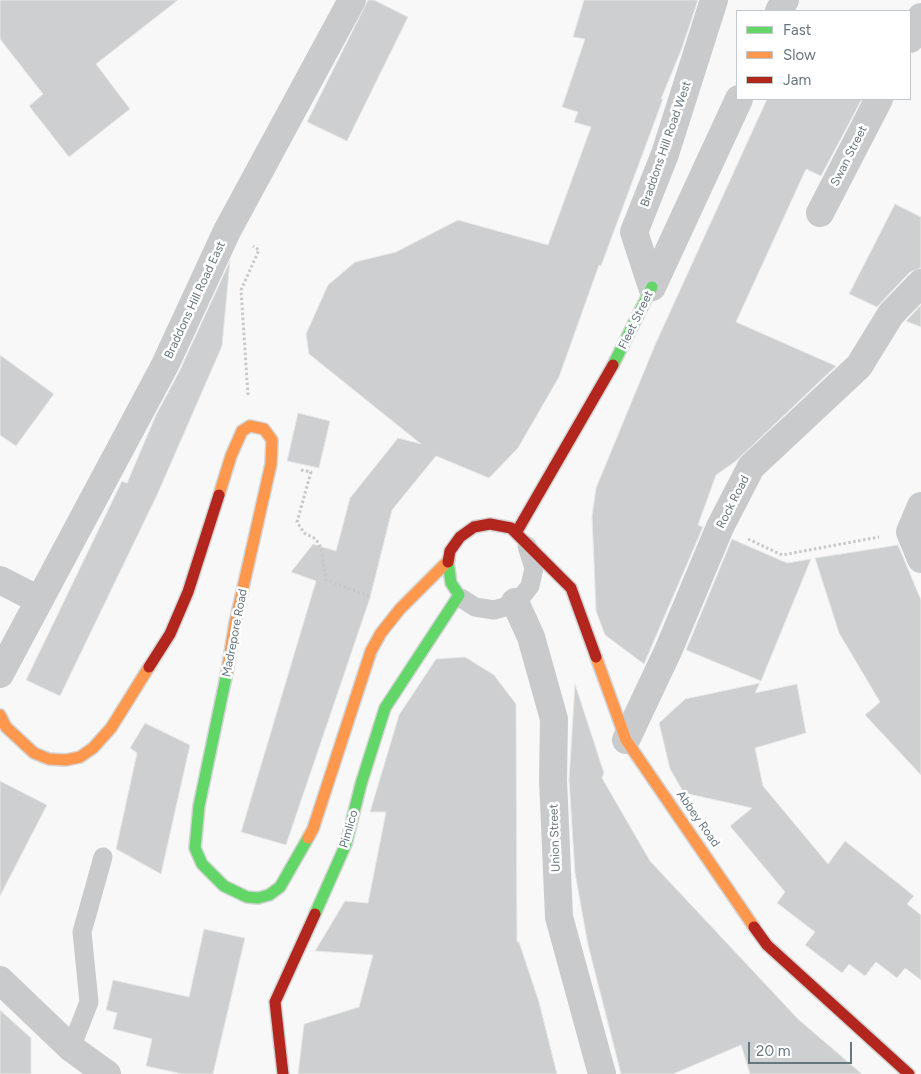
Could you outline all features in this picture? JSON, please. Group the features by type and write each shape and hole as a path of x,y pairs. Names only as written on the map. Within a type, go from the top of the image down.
{"street":[{"name":"Braddons Hill Road East","path":"39,600 165,365 227,231 352,0"},
{"name":"Braddons Hill Road West","path":"652,287 634,232 665,154 714,0"},
{"path":"911,37 921,17"},
{"name":"Fleet Street","path":"520,537 618,356 739,100"},
{"name":"Swan Street","path":"820,213 878,100"},
{"name":"Rock Road","path":"626,740 668,650 720,527 751,467 859,366 891,314 921,283"},
{"path":"0,715 6,727 19,741 34,753 49,759 66,760 80,757 94,748 111,728 170,634 196,567 231,456 242,430 250,426"},
{"name":"Madrepore Road","path":"250,426 264,429 272,440 271,464 235,623 196,829 195,848 202,864 224,886 247,897 258,898 269,895 280,887 313,829 371,651 381,633 400,608 449,560"},
{"path":"921,506 910,532 921,558"},
{"path":"460,597 451,583 449,560 450,551 460,537 474,527 484,524 499,524 520,537"},
{"name":"Abbey Road","path":"520,537 571,588 626,740 767,945 909,1074"},
{"path":"0,580 39,600 0,674"},
{"name":"Pimlico","path":"283,1074 275,1002 346,844 361,784 385,708 460,597"},
{"name":"Union Street","path":"515,602 531,637 554,719 553,780 558,917 602,1074"},
{"path":"0,980 70,1061 107,1074"}],"lane":[{"path":"460,597 475,607 494,610 515,602 530,586 534,568 520,537"},
{"path":"70,1061 89,1002 82,932 103,857"}],"path":[{"path":"227,231 259,250 241,290 250,426"},
{"path":"271,464 310,472 297,522 304,533 316,539 321,548 326,580 400,608"},
{"path":"720,527 782,555 910,532"}],"building":[{"path":"0,0 178,0 96,64 130,109 69,157 29,106 43,94 0,39"},
{"path":"368,0 374,0 408,17 347,141 307,122"},
{"path":"584,0 698,0 682,48 661,99 663,99 601,266 599,265 559,377 518,448 489,478 436,456 392,510 370,598 286,845 241,832 316,581 291,572 313,544 336,551 350,498 398,438 421,444 309,354 306,334 328,285 355,262 396,252 458,220 548,245 591,127 574,122 578,112 562,107 585,39 573,37"},
{"path":"767,100 861,100 821,176 806,169 736,322 836,366 736,461 716,475 698,525 703,527 644,664 605,635 596,611 592,516 596,488 655,345"},
{"path":"895,204 921,217 921,268 910,272 877,307 849,294"},
{"path":"230,261 222,346 158,493 60,696 26,680 122,481 127,483 156,415 179,372"},
{"path":"921,305 921,327 906,321"},
{"path":"0,355 54,394 16,446 0,435"},
{"path":"298,413 330,421 319,468 287,461"},
{"path":"732,539 787,563 811,559 761,681 686,650"},
{"path":"898,545 921,600 921,775 865,715 880,702 839,633 815,558"},
{"path":"465,657 494,675 516,704 517,942 519,942 539,1002 557,1074 298,1074 304,1024 359,1007 373,955 315,951 345,901 368,903 386,812 370,812 399,715 436,659"},
{"path":"760,683 755,693 797,684 806,733 755,748 763,786 828,864 845,841 914,896 907,904 921,915 921,980 905,968 897,978 876,962 865,976 849,964 842,973 805,945 815,932 777,903 785,892 730,826 752,808 684,793 670,769 659,723 685,699"},
{"path":"575,684 604,773 602,778 650,861 798,1019 862,1074 750,1074 741,1045 673,1074 621,1074 588,945 575,873 569,780"},
{"path":"145,723 190,745 161,874 116,849 137,753 130,748"},
{"path":"0,781 47,805 0,896"},
{"path":"204,929 245,938 213,1074 182,1074 146,1066 152,1039 113,1029 117,1013 106,1010 113,980 189,997"},
{"path":"0,1010 31,1038 31,1074 0,1074"}],"traffic: fast":[{"path":"613,365 652,287"},
{"path":"315,914 346,844 361,784 385,708 459,595 451,583 448,562"},
{"path":"227,672 199,806 195,848 202,864 224,886 247,897 258,898 269,895 280,887 308,838"}],"traffic: slow":[{"path":"219,495 231,456 242,431 250,426 264,429 272,440 271,464 235,623 227,672"},
{"path":"308,838 313,829 371,651 381,633 400,609 449,560"},
{"path":"596,657 626,740 754,927"},
{"path":"0,715 6,727 34,753 49,759 66,760 80,757 93,748 111,728 149,667"}],"traffic: jam":[{"path":"516,533 613,365"},
{"path":"149,667 170,634 188,592 219,495"},
{"path":"448,562 450,551 460,537 474,527 490,524 511,528 571,588 596,657"},
{"path":"283,1074 275,1002 315,914"},
{"path":"754,927 767,945 909,1074"}]}
